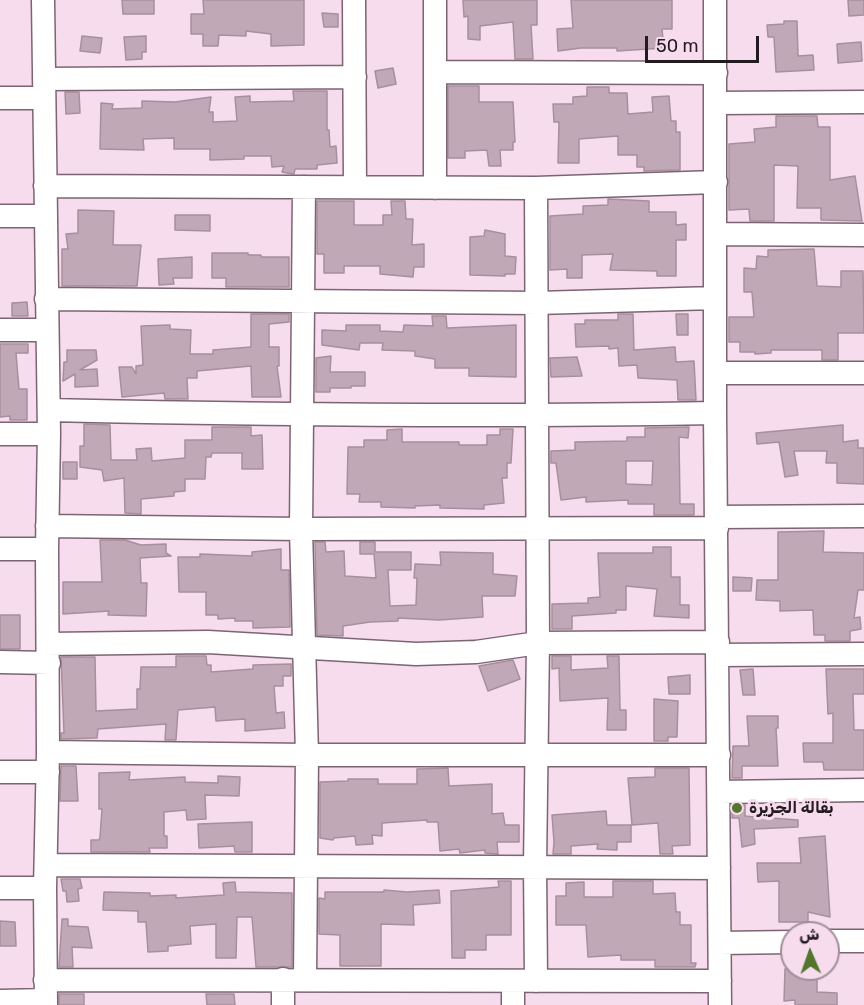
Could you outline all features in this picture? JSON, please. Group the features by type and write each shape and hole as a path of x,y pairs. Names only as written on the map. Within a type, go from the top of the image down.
{"street":[{"path":"43,0 49,410 46,995"},
{"path":"354,0 355,188"},
{"path":"435,0 435,188"},
{"path":"715,0 715,413 720,1005"},
{"path":"435,72 716,72"},
{"path":"0,98 44,89 355,76"},
{"path":"716,103 864,102"},
{"path":"45,186 536,188 716,182"},
{"path":"304,187 301,529 307,755 305,980"},
{"path":"536,188 538,416 536,981"},
{"path":"0,216 45,216"},
{"path":"715,234 864,235"},
{"path":"46,299 537,303 715,298"},
{"path":"0,330 47,330"},
{"path":"716,373 864,373"},
{"path":"49,410 302,416 715,413"},
{"path":"0,434 49,434"},
{"path":"0,549 47,537 301,529 538,529 864,516"},
{"path":"0,662 49,653 208,642 416,654 476,652 538,643 864,654"},
{"path":"0,772 48,762 307,755 719,754"},
{"path":"719,792 864,790"},
{"path":"46,865 719,868"},
{"path":"0,888 45,888"},
{"path":"840,941 864,941"},
{"path":"720,943 780,942"},
{"path":"283,979 283,1005"},
{"path":"0,1001 46,995 283,979 513,982 720,981"},
{"path":"513,982 513,1005"}],"building":[{"path":"122,0 154,0 154,14 123,14"},
{"path":"203,0 304,0 304,45 271,46 271,34 246,31 246,36 219,35 218,46 203,46 203,34 191,34 191,14 204,14"},
{"path":"463,0 537,0 537,25 531,25 533,59 515,59 513,22 480,26 480,40 468,39 468,16 464,17"},
{"path":"571,0 672,0 672,29 662,29 664,48 617,51 617,48 581,48 558,51 557,29 573,28"},
{"path":"848,0 864,0 864,15 849,16"},
{"path":"322,13 338,14 338,27 324,27"},
{"path":"784,21 797,21 798,56 813,55 814,70 776,72 774,37 768,37 767,25 784,24"},
{"path":"82,36 102,38 100,53 80,51"},
{"path":"146,36 146,52 142,52 142,59 126,60 124,37"},
{"path":"861,42 862,61 838,63 837,44"},
{"path":"393,68 396,84 378,88 375,71"},
{"path":"448,86 479,86 479,102 513,102 515,142 513,142 513,150 500,150 501,166 489,166 487,150 465,151 465,158 448,158"},
{"path":"587,87 609,87 609,93 627,93 628,114 653,112 652,97 669,96 671,121 676,121 676,132 680,132 680,170 644,171 644,167 637,167 637,155 618,155 618,136 579,139 579,163 558,163 559,122 554,122 553,104 573,104 573,97 587,96"},
{"path":"293,91 327,91 327,130 329,130 330,147 336,146 337,163 317,165 317,169 295,169 294,174 287,173 282,172 284,166 272,167 271,156 210,160 210,149 174,149 174,138 143,139 144,150 100,149 101,103 113,104 112,109 142,108 142,101 175,102 211,97 209,112 213,112 213,122 237,121 235,97 250,96 250,102 294,101"},
{"path":"65,92 79,92 80,113 66,114"},
{"path":"776,116 817,116 818,127 830,127 830,180 855,176 862,221 821,220 821,208 797,208 798,166 774,165 774,221 750,221 749,209 729,210 729,144 755,142 754,129 776,127"},
{"path":"608,199 649,201 649,212 676,212 676,225 686,224 686,240 676,240 676,276 657,276 657,271 610,270 613,254 582,255 582,278 567,278 567,269 550,270 550,216 583,214 583,206 608,205"},
{"path":"317,201 354,201 354,225 383,225 383,215 392,215 391,201 405,201 406,219 413,219 412,245 424,244 424,267 414,267 413,277 380,274 380,266 344,266 344,273 324,273 324,254 317,254"},
{"path":"78,210 114,211 113,245 141,245 137,286 62,286 62,249 68,249 66,234 78,233"},
{"path":"175,215 210,215 210,231 175,230"},
{"path":"485,230 505,234 505,256 516,257 515,274 470,275 470,237 484,236"},
{"path":"814,249 817,286 841,287 841,271 863,271 864,333 838,333 838,360 822,360 822,350 771,350 771,353 755,354 755,352 740,352 740,342 729,342 729,317 754,317 752,292 744,292 744,268 756,269 757,256 768,257 768,250"},
{"path":"212,253 248,253 248,255 261,255 261,257 289,257 289,287 226,287 226,278 212,278"},
{"path":"192,257 192,278 173,278 174,284 159,285 158,259"},
{"path":"27,302 28,316 12,316 12,303"},
{"path":"251,314 289,314 289,322 269,324 269,347 279,347 279,366 277,366 281,397 252,397 251,366 197,371 197,378 187,378 188,399 165,399 164,393 122,397 119,367 132,367 136,374 136,366 143,365 141,326 170,325 170,329 191,330 190,354 213,354 213,350 251,347"},
{"path":"618,314 633,314 634,350 675,347 676,362 694,361 696,400 678,400 677,380 638,378 637,365 619,366 618,348 576,347 575,324 585,324 585,320 618,320"},
{"path":"676,314 688,314 688,335 677,335"},
{"path":"432,316 446,316 447,328 516,325 516,377 469,376 469,368 435,368 435,359 415,356 415,351 382,350 383,343 360,343 359,350 322,345 322,330 346,331 346,325 380,325 380,331 403,332 404,325 433,326"},
{"path":"0,344 28,344 28,353 16,353 19,389 27,389 27,420 10,420 10,416 0,417"},
{"path":"67,350 96,350 97,360 80,370 97,369 98,386 75,387 75,374 63,381"},
{"path":"331,356 330,372 365,372 365,386 330,388 330,392 316,392 316,358"},
{"path":"577,357 582,376 551,377 550,358"},
{"path":"84,424 110,425 111,460 137,460 136,449 151,448 152,461 185,458 185,440 212,440 212,427 251,427 251,436 262,435 263,469 242,469 242,453 212,453 211,457 206,457 205,479 185,479 185,491 174,492 174,496 141,499 141,514 125,513 124,478 104,481 102,470 80,467 80,446 84,446"},
{"path":"843,425 843,442 858,440 858,448 864,448 864,484 837,483 837,463 826,463 827,451 794,451 798,475 785,477 779,442 757,444 756,433"},
{"path":"689,427 688,438 679,437 680,504 694,504 694,515 654,515 654,504 628,504 628,500 586,502 586,497 561,500 556,463 551,463 551,451 575,450 575,442 627,441 627,437 645,437 645,428","holes":["626,461 653,461 652,485 626,484"]},
{"path":"402,429 402,442 459,442 459,445 487,445 487,435 500,435 500,429 513,429 511,463 507,463 507,478 502,478 504,503 484,505 484,509 440,508 440,505 415,506 415,508 381,507 381,502 359,502 360,494 347,494 348,447 364,447 364,440 387,440 387,430"},
{"path":"63,462 77,462 77,479 63,479"},
{"path":"824,531 823,552 864,553 864,590 858,590 854,618 860,617 861,629 850,631 850,641 825,641 825,635 814,635 813,610 780,611 780,601 756,600 757,580 778,580 778,532"},
{"path":"100,540 125,540 141,545 166,544 166,553 171,556 140,558 141,583 147,583 146,616 108,615 109,611 63,614 63,582 102,582"},
{"path":"315,542 325,542 326,552 344,551 345,576 376,578 374,554 360,554 360,542 375,542 375,552 411,552 411,570 388,570 390,606 416,605 415,564 441,565 440,552 493,553 493,574 517,576 515,596 482,596 483,617 439,620 398,618 398,621 343,626 343,636 317,635"},
{"path":"653,547 671,547 671,577 680,577 680,605 689,605 689,618 654,616 657,589 626,586 626,610 616,610 616,613 572,616 572,629 552,629 552,604 588,603 588,598 600,597 598,553 653,553"},
{"path":"281,549 281,570 289,570 290,627 253,628 253,621 235,621 235,618 218,619 218,615 206,615 206,592 179,592 178,557 200,557 200,554 252,556 252,552"},
{"path":"733,577 752,578 751,591 733,591"},
{"path":"0,615 20,615 20,649 0,649"},
{"path":"176,656 206,656 207,665 211,665 211,672 253,669 253,665 291,664 291,676 283,676 283,686 274,686 276,713 284,712 285,728 245,731 245,719 216,721 215,707 178,710 176,740 165,740 166,724 98,729 97,738 61,739 61,733 64,733 61,657 95,657 96,711 137,709 137,689 140,689 141,667 176,667"},
{"path":"552,656 571,656 571,670 608,668 607,656 619,656 620,710 626,710 626,730 607,730 608,698 560,701 559,668 552,669"},
{"path":"513,660 520,679 488,691 479,666"},
{"path":"753,669 755,695 743,695 740,670"},
{"path":"826,669 864,669 864,694 853,694 854,730 864,730 864,770 824,770 823,762 804,762 803,743 833,743 833,713 828,714"},
{"path":"690,675 690,694 669,694 668,677"},
{"path":"654,699 678,701 677,737 668,737 668,741 654,741"},
{"path":"747,716 778,716 778,728 776,728 778,766 742,766 742,778 732,778 733,746 749,746"},
{"path":"61,766 76,766 78,801 60,801"},
{"path":"448,768 449,786 492,784 492,814 503,813 505,825 519,825 519,842 497,842 498,854 485,853 485,850 460,853 459,849 440,851 438,822 427,822 427,820 382,823 382,836 372,835 373,844 356,845 355,836 333,840 320,838 320,782 378,779 378,784 417,784 417,769"},
{"path":"655,768 689,768 690,845 672,846 673,854 660,854 658,823 632,825 628,778 655,777"},
{"path":"130,772 129,780 185,777 185,782 218,783 218,776 240,777 239,796 205,795 206,819 187,820 186,810 164,812 164,836 167,836 167,848 149,848 150,852 91,852 91,840 99,840 100,837 102,809 99,809 99,773"},
{"path":"732,805 745,805 745,816 798,820 798,827 754,829 755,844 742,847 739,818 732,818"},
{"path":"606,811 607,825 631,825 631,842 617,842 617,850 597,849 598,844 571,846 571,854 553,854 552,815"},
{"path":"252,822 252,852 235,852 234,846 199,848 198,824"},
{"path":"825,836 830,917 808,912 808,921 779,922 779,881 758,882 757,863 801,863 799,838"},
{"path":"61,879 80,879 82,888 78,889 79,901 67,902 66,891 63,891"},
{"path":"498,881 511,881 511,935 486,935 486,950 465,950 465,958 452,958 451,891 499,887"},
{"path":"613,881 653,881 653,894 675,893 676,912 680,912 680,925 691,925 691,963 696,963 695,967 655,967 655,960 621,960 621,955 588,957 586,925 556,925 556,896 566,896 566,883 584,882 584,897 613,897"},
{"path":"235,882 236,892 292,893 292,967 256,967 252,917 237,917 236,958 216,958 216,924 190,926 191,944 168,946 168,951 148,952 146,922 138,922 138,911 103,910 104,892 150,893 150,896 176,895 176,898 224,895 223,883"},
{"path":"384,890 407,892 439,890 440,903 413,905 414,925 381,924 381,966 340,966 340,935 319,934 319,898 325,899 325,892 384,892"},
{"path":"62,919 68,919 68,926 88,927 92,948 72,947 73,967 59,967"},
{"path":"0,921 15,922 16,946 0,946"},
{"path":"785,981 817,981 817,992 837,993 837,1005 795,1005 795,1000 784,1001"},
{"path":"59,994 84,994 84,1005 59,1005"},
{"path":"206,994 234,994 235,1005 207,1005"}],"place":[{"name":"بقالة الجزيرة","path":"737,808"}]}
